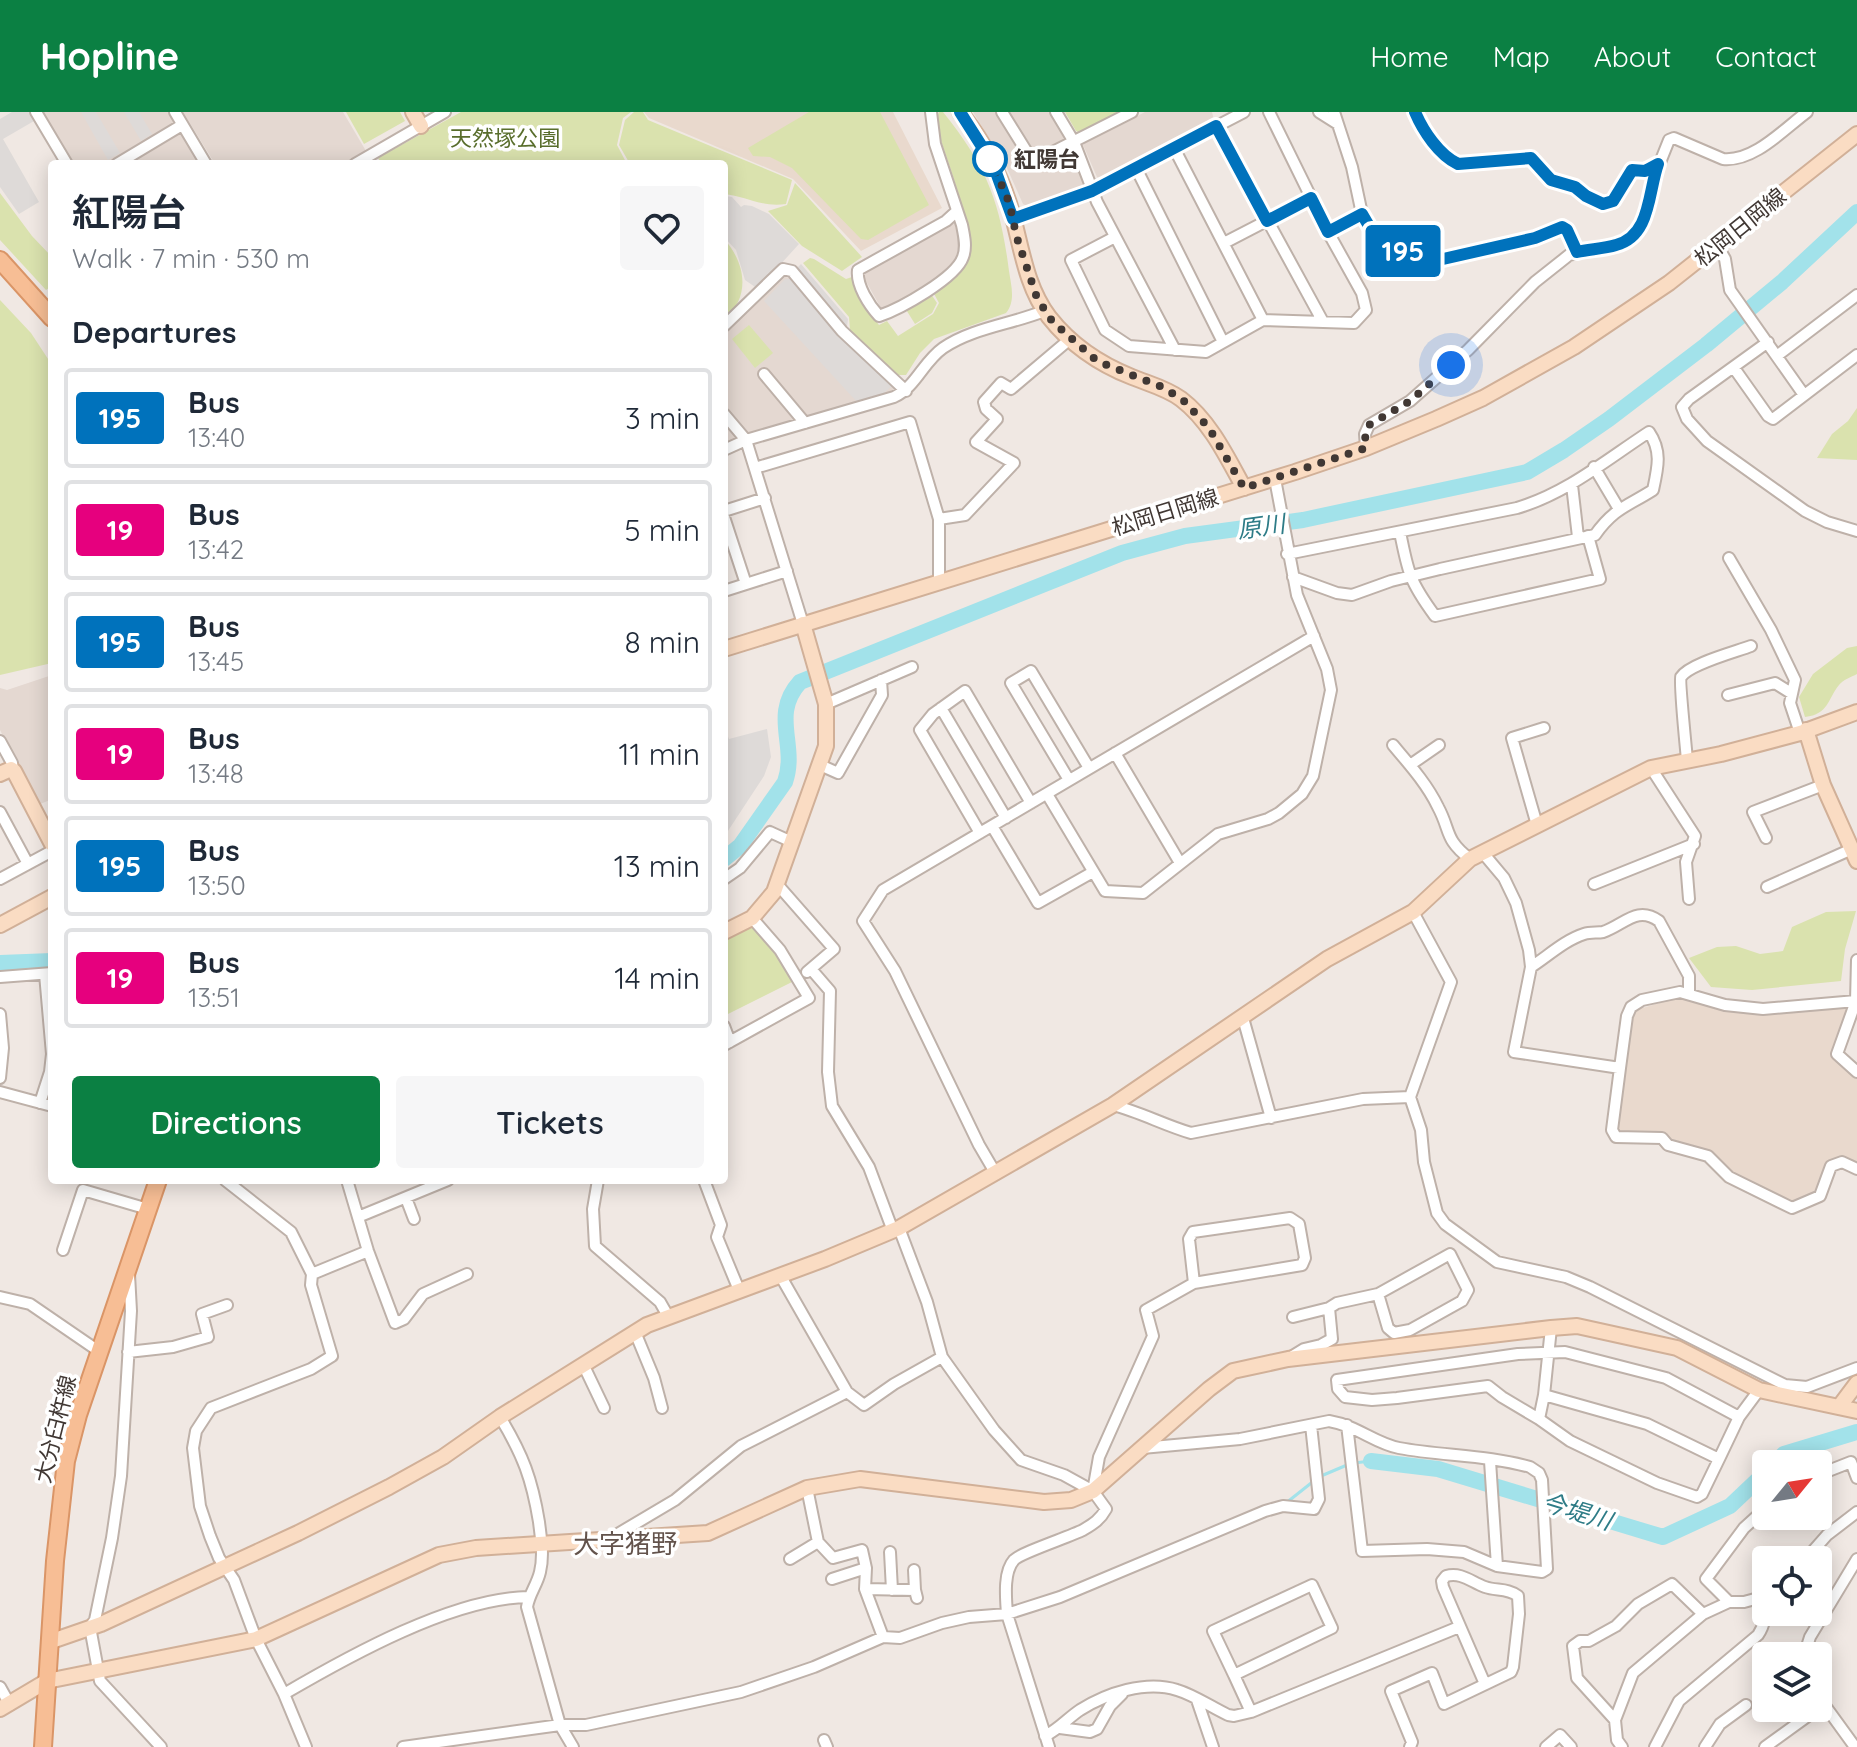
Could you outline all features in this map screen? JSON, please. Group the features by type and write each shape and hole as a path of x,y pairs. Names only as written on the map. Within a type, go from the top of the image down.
{"main road":[{"path":"0,260 48,314"},
{"name":"大分臼杵線","path":"43,1747 60,1496 66,1461 157,1184"}],"street":[{"path":"36,112 65,160"},
{"path":"175,112 204,160"},
{"path":"413,112 421,126"},
{"path":"362,160 445,112"},
{"path":"931,112 935,144 957,211 965,237 963,260 945,279 879,316 857,277 858,270 946,221 957,211"},
{"path":"960,112 993,164 1044,311 1070,339 1097,361 1162,387 1183,400 1209,428 1244,488"},
{"path":"1002,112 1033,162 1128,113"},
{"path":"1056,112 1074,142 1092,191 1175,350"},
{"path":"1217,112 1219,124 1267,221 1322,320"},
{"path":"1013,219 1092,191 1244,112"},
{"path":"1115,237 1071,260 1105,330 1129,346 1206,352 1263,320 1354,323 1366,310 1362,293 1269,112"},
{"path":"1319,112 1340,125"},
{"path":"1334,112 1362,214 1376,238 1422,258 1443,259 1535,238 1562,227 1567,230 1577,252"},
{"path":"1415,112 1421,126 1447,159 1458,164 1531,158 1551,180 1575,187 1603,204 1613,201 1632,170 1645,171 1658,164"},
{"path":"1366,448 1365,434 1369,425 1427,386 1468,350 1535,282 1577,252 1631,239 1645,217 1658,164 1669,140 1674,138 1723,159 1739,158 1807,112"},
{"path":"124,160 182,125"},
{"name":"松岡日岡線","path":"728,648 1275,479 1366,448 1483,398 1543,365 1669,283 1851,147 1857,134"},
{"path":"1174,148 1263,320"},
{"path":"1136,168 1223,342"},
{"path":"1224,243 1311,198"},
{"path":"1328,232 1362,214"},
{"path":"1717,245 1725,259 1730,290 1739,306 1778,355 1804,395"},
{"path":"728,322 783,269 792,271 842,331 906,391"},
{"path":"1778,355 1857,295"},
{"path":"728,448 906,391 930,359 949,344 967,335 1044,311"},
{"path":"939,519 965,515 1014,463 976,442 997,419 986,409 985,401 1001,383 1011,389 1070,339"},
{"path":"1768,342 1689,399 1682,407 1687,419 1707,441 1805,511 1857,531"},
{"path":"1734,368 1773,419 1857,355"},
{"path":"764,374 805,423"},
{"path":"728,419 746,440 765,498 822,688 828,728 820,765 777,884 752,918 728,930"},
{"path":"755,468 910,422 939,519 939,582"},
{"path":"1287,554 1517,508 1572,485 1649,432 1658,445 1658,468 1653,490 1619,509 1605,520 1595,535 1409,576 1352,595 1337,593 1293,577"},
{"path":"1594,467 1619,509"},
{"path":"1047,794 1105,891 1143,893 1218,834 1268,819 1307,787 1320,751 1331,690 1327,669 1293,577 1275,479"},
{"path":"1400,532 1414,588 1435,616 1600,579 1583,536 1572,485"},
{"path":"728,510 765,498"},
{"path":"728,531 746,584"},
{"path":"1729,558 1771,630 1795,680 1790,703 1854,855 1767,887"},
{"path":"728,590 787,571"},
{"path":"996,1174 895,971 863,921 883,890 1314,636"},
{"path":"1687,760 1679,681 1683,674 1699,665 1751,646"},
{"path":"826,704 912,667"},
{"path":"1069,780 1011,683 1031,671 1089,768"},
{"path":"820,765 838,773 882,695 881,680"},
{"path":"1728,695 1775,683 1791,693"},
{"path":"980,833 920,730 941,708 965,691 1031,803"},
{"path":"941,708 1006,818"},
{"path":"49,1642 90,1627 298,1533 389,1487 443,1457 500,1417 635,1332 668,1316 896,1229 996,1174 1113,1105 1327,959 1413,912 1476,856 1651,768 1721,754 1857,712"},
{"path":"1537,825 1512,738 1544,728"},
{"path":"0,741 6,772 48,838"},
{"path":"1393,745 1440,809 1453,846 1476,856 1504,878 1516,903 1531,967 1514,1052 1620,1068"},
{"path":"1410,765 1439,745"},
{"path":"1115,753 1180,863"},
{"path":"1651,768 1695,836 1686,862 1689,899"},
{"path":"1766,838 1753,812 1823,785"},
{"path":"0,812 28,864"},
{"path":"992,826 1038,903 1093,872"},
{"path":"728,876 740,868 770,832 792,842"},
{"path":"1594,884 1694,844"},
{"path":"0,879 48,853"},
{"path":"777,884 834,949 798,980"},
{"path":"0,925 48,899"},
{"path":"1413,912 1451,982 1410,1097 1421,1130 1424,1162 1437,1213 1445,1224 1497,1262 1566,1277 1590,1287 1785,1385 1807,1387 1857,1368"},
{"path":"1531,967 1567,942 1585,934 1603,932 1641,914 1651,915 1659,921 1689,976 1689,992"},
{"path":"728,1043 809,998 780,950 752,918"},
{"path":"1857,960 1856,1001 1837,1054 1857,1072"},
{"path":"811,969 830,991 828,1072 832,1106 869,1167 927,1302 942,1357 994,1430 1021,1460 1064,1475 1093,1491 1106,1509 1095,1522 1070,1537 1012,1561 1005,1591 1007,1614 1047,1741 1080,1710 1125,1691 1148,1685 1172,1688 1234,1716 1251,1712 1459,1627"},
{"path":"0,977 48,974"},
{"path":"1856,1001 1763,1009 1725,1005 1689,992 1642,1000 1631,1007 1627,1016 1612,1130 1616,1137 1662,1138 1668,1145 1708,1156 1729,1177 1792,1208 1820,1196 1831,1166 1842,1162 1857,1169"},
{"path":"0,1014 3,1048 0,1078"},
{"path":"1243,1018 1271,1118"},
{"path":"40,1103 48,1078"},
{"path":"0,1092 48,1105"},
{"path":"1113,1105 1191,1133 1363,1099 1410,1097"},
{"path":"230,1184 291,1232 312,1274 311,1285 332,1356 311,1369 211,1408 196,1431 193,1448 200,1506 219,1558 234,1580 256,1639 306,1747"},
{"path":"348,1184 368,1251 395,1323 404,1319 423,1294 467,1274"},
{"path":"358,1217 438,1184"},
{"path":"596,1184 593,1209 595,1246 660,1302 668,1316"},
{"path":"706,1184 721,1225 717,1237 739,1290"},
{"path":"63,1250 83,1190 148,1209"},
{"path":"406,1198 414,1219"},
{"path":"1093,1491 1099,1457 1153,1336 1146,1310 1194,1283 1302,1265 1305,1258 1297,1220 1290,1218 1193,1232 1189,1239 1194,1283"},
{"path":"312,1274 368,1251"},
{"path":"1293,1317 1378,1294 1450,1254 1468,1290 1462,1301 1410,1330 1394,1333 1388,1328 1378,1294"},
{"path":"129,1267 131,1311 121,1476 112,1538 95,1620 90,1627 102,1684 161,1747"},
{"path":"780,1275 847,1392 864,1405 942,1357"},
{"path":"0,1297 30,1304 100,1352"},
{"path":"128,1352 173,1347 208,1337 202,1314 227,1305"},
{"path":"1288,1359 1304,1349 1332,1339 1329,1308"},
{"path":"0,1687 5,1707 47,1681 256,1639 439,1555 476,1548 708,1533 807,1488 860,1479 1044,1502 1071,1500 1093,1491 1233,1371 1288,1359 1577,1326 1677,1348 1759,1390 1857,1411"},
{"path":"1539,1419 1551,1328"},
{"path":"635,1332 654,1378 662,1408"},
{"path":"1739,1417 1666,1378 1565,1352 1549,1351 1337,1380 1338,1389 1345,1397 1372,1400 1488,1386 1570,1441 1657,1483 1697,1497 1702,1494 1739,1417 1759,1390"},
{"path":"583,1364 604,1408"},
{"path":"1839,1407 1857,1383"},
{"path":"607,1540 675,1500 741,1446 847,1392"},
{"path":"1544,1395 1647,1424 1719,1459"},
{"path":"500,1417 518,1447 533,1484 542,1545 541,1571 535,1589 528,1597 527,1607 560,1725 573,1747"},
{"path":"1142,1448 1240,1439 1329,1421 1347,1425 1397,1448 1530,1467 1541,1476 1547,1569 1542,1572 1497,1566 1464,1552 1427,1549 1362,1551 1347,1425"},
{"path":"403,1747 560,1725 586,1725 741,1692 814,1667 883,1637 900,1638 942,1623 1007,1614 1060,1597 1265,1511 1283,1506 1314,1509 1319,1499 1311,1425"},
{"path":"1490,1461 1497,1566"},
{"path":"1832,1469 1851,1462 1857,1478"},
{"path":"807,1488 818,1542 833,1558 862,1550 866,1568 865,1589 883,1637"},
{"path":"1817,1546 1857,1512"},
{"path":"1729,1602 1706,1579 1752,1521"},
{"path":"790,1559 818,1542"},
{"path":"890,1552 892,1590"},
{"path":"1808,1642 1857,1559"},
{"path":"832,1579 866,1568"},
{"path":"865,1589 916,1594 914,1570"},
{"path":"1410,1747 1412,1742 1391,1691 1432,1673 1444,1704 1485,1684 1512,1670 1519,1614 1518,1596 1511,1591 1487,1588 1464,1576 1446,1576 1442,1581 1443,1587 1485,1684"},
{"path":"1615,1720 1577,1678 1573,1646 1616,1626 1638,1604 1672,1584 1703,1614"},
{"path":"1234,1675 1332,1628 1312,1585 1213,1631 1251,1712"},
{"path":"284,1694 357,1653 478,1602 528,1597"},
{"path":"1617,1745 1615,1720 1633,1673 1703,1614 1729,1602 1752,1600"},
{"path":"1655,1747 1679,1701 1744,1647 1764,1626"},
{"path":"1060,1728 1090,1732 1097,1729 1110,1706 1125,1691"},
{"path":"1197,1700 1213,1747"},
{"path":"1705,1747 1720,1724 1746,1705"},
{"path":"1832,1716 1855,1747"},
{"path":"1765,1747 1794,1722"},
{"path":"1546,1747 1560,1735 1571,1747"},
{"path":"1712,1735 1720,1747"}],"shaded area":[{"path":"12,112 29,112 34,121 3,139 39,202 19,214 0,187 0,119"},
{"path":"42,112 168,112 197,160 71,160"},
{"path":"81,112 96,112 120,153 108,160"},
{"path":"124,112 139,112 152,134 141,141"},
{"path":"183,112 343,112 366,151 351,160 213,160"},
{"path":"644,112 893,112 942,208 861,251 793,179 649,118"},
{"path":"973,112 997,112 1031,168 1067,151 1073,152 1085,187 1031,208 1023,204 1006,166"},
{"path":"1008,112 1050,112 1067,140 1041,156 1032,153"},
{"path":"1145,112 1212,112 1214,120 1103,179 1097,177 1083,145"},
{"path":"728,196 741,207 752,206 769,214 799,244 758,289 745,280 736,250 728,241"},
{"path":"957,223 961,256 942,277 882,310 864,273 950,224"},
{"path":"801,264 848,319 847,327 796,269"},
{"path":"785,277 791,278 897,388 728,442 728,330"},
{"path":"785,279 790,279 840,336 893,385 883,394 857,402 764,301"},
{"path":"48,676 48,801 38,805 0,730 0,688 7,690"},
{"path":"767,729 771,757 764,776 728,831 728,737 729,739"},
{"path":"1683,996 1723,1010 1759,1014 1849,1010 1831,1057 1857,1077 1857,1166 1829,1164 1819,1193 1792,1205 1730,1175 1726,1168 1669,1142 1616,1134 1631,1015 1636,1010"}],"green space":[{"path":"346,112 400,112 405,121 364,144"},
{"name":"天然塚公園","path":"461,112 631,112 623,118 617,145 625,160 378,158"},
{"path":"634,112 643,112 648,120 792,180 786,204 770,204 728,194 728,160 628,160 619,145 625,120"},
{"path":"809,112 880,112 929,205 868,240 861,239 792,168 770,157 753,156 748,148"},
{"path":"939,112 943,112 971,150 989,186 1001,224 1012,298 1006,313 934,339 920,353 906,375 897,375 850,330 849,317 803,263 814,259 846,279 852,277 879,325 887,321 898,336 933,314 939,303 933,292 963,269 969,259 970,247 963,211 935,121"},
{"path":"1065,112 1118,112 1116,117 1082,134 1076,131"},
{"path":"795,183 862,257 842,271 802,246 768,211 787,205"},
{"path":"0,193 48,253 48,289 46,290 0,240"},
{"path":"728,244 741,269 742,280 742,291 728,315"},
{"path":"931,294 937,303 932,313 915,324 905,308"},
{"path":"0,300 31,333 48,359 48,664 0,675"},
{"path":"749,325 773,353 755,368 732,339"},
{"path":"1857,408 1857,460 1817,458 1832,434 1848,421"},
{"path":"1857,646 1857,674 1841,683 1823,710 1805,717 1799,697 1813,674 1847,648"},
{"path":"1856,911 1845,949 1841,981 1752,990 1711,987 1689,958 1717,947 1736,946 1760,954 1783,951 1792,927 1826,912"},
{"path":"749,927 757,930 770,942 794,981 728,1014 728,936"}],"waterway":[{"name":"原川","path":"728,856 740,846 785,782 789,755 785,718 791,694 800,682 1122,553 1185,536 1303,520 1527,472 1609,419 1706,345 1782,282 1857,212"},
{"name":"原川","path":"0,963 48,961"},
{"name":"今堤川","path":"1797,1450 1857,1432"},
{"path":"1354,1463 1371,1461"},
{"name":"今堤川","path":"1371,1461 1438,1469 1663,1537 1730,1506 1752,1485"},
{"path":"1321,1476 1347,1465"},
{"path":"1286,1503 1315,1480"}],"bus line":[{"name":"195","path":"960,112 993,164 1013,219 1092,191 1216,126 1267,221 1311,198 1328,232 1362,214 1376,238 1422,258 1443,259 1535,238 1562,227 1573,240 1577,252 1616,245 1631,239 1638,232 1645,217 1658,164 1645,171 1632,170 1613,201 1603,204 1575,187 1551,180 1531,158 1458,164 1447,159 1421,126 1415,112"}],"place":[{"name":"紅陽台","path":"990,159"}],"district":[{"name":"大字猪野","path":"625,1543"}],"route":[{"path":"990,159 1009,202 1017,238 1044,311 1070,339 1097,361 1162,387 1183,400 1209,428 1244,488 1366,448 1365,434 1369,425 1410,401 1451,365"}]}
